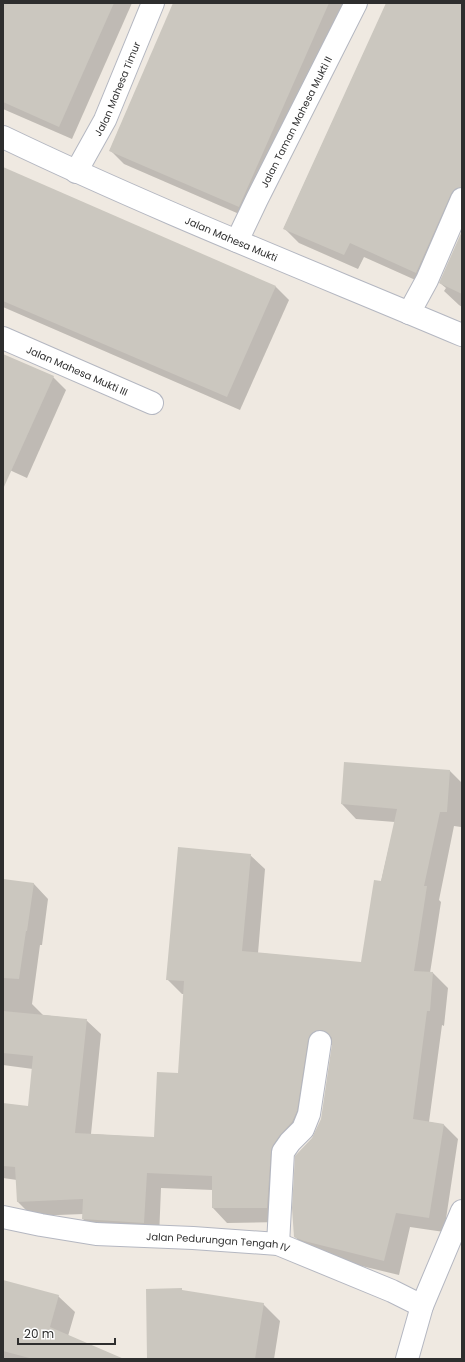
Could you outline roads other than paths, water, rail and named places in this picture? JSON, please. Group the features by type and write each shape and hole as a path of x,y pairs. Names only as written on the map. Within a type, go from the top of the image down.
{"street":[{"name":"Jalan Mahesa Timur","path":"76,172 105,120 153,3"},
{"name":"Jalan Taman Mahesa Mukti II","path":"237,241 356,3"},
{"name":"Jalan Mahesa Mukti","path":"3,137 76,172 462,335"},
{"path":"409,313 427,280 462,199"},
{"name":"Jalan Mahesa Mukti III","path":"3,338 152,403"},
{"path":"278,1244 283,1152 290,1142 303,1129 309,1114 320,1042"},
{"path":"407,1359 422,1306 462,1211"},
{"name":"Jalan Pedurungan Tengah IV","path":"3,1217 96,1234 193,1238 278,1244 392,1291 422,1306"}]}
